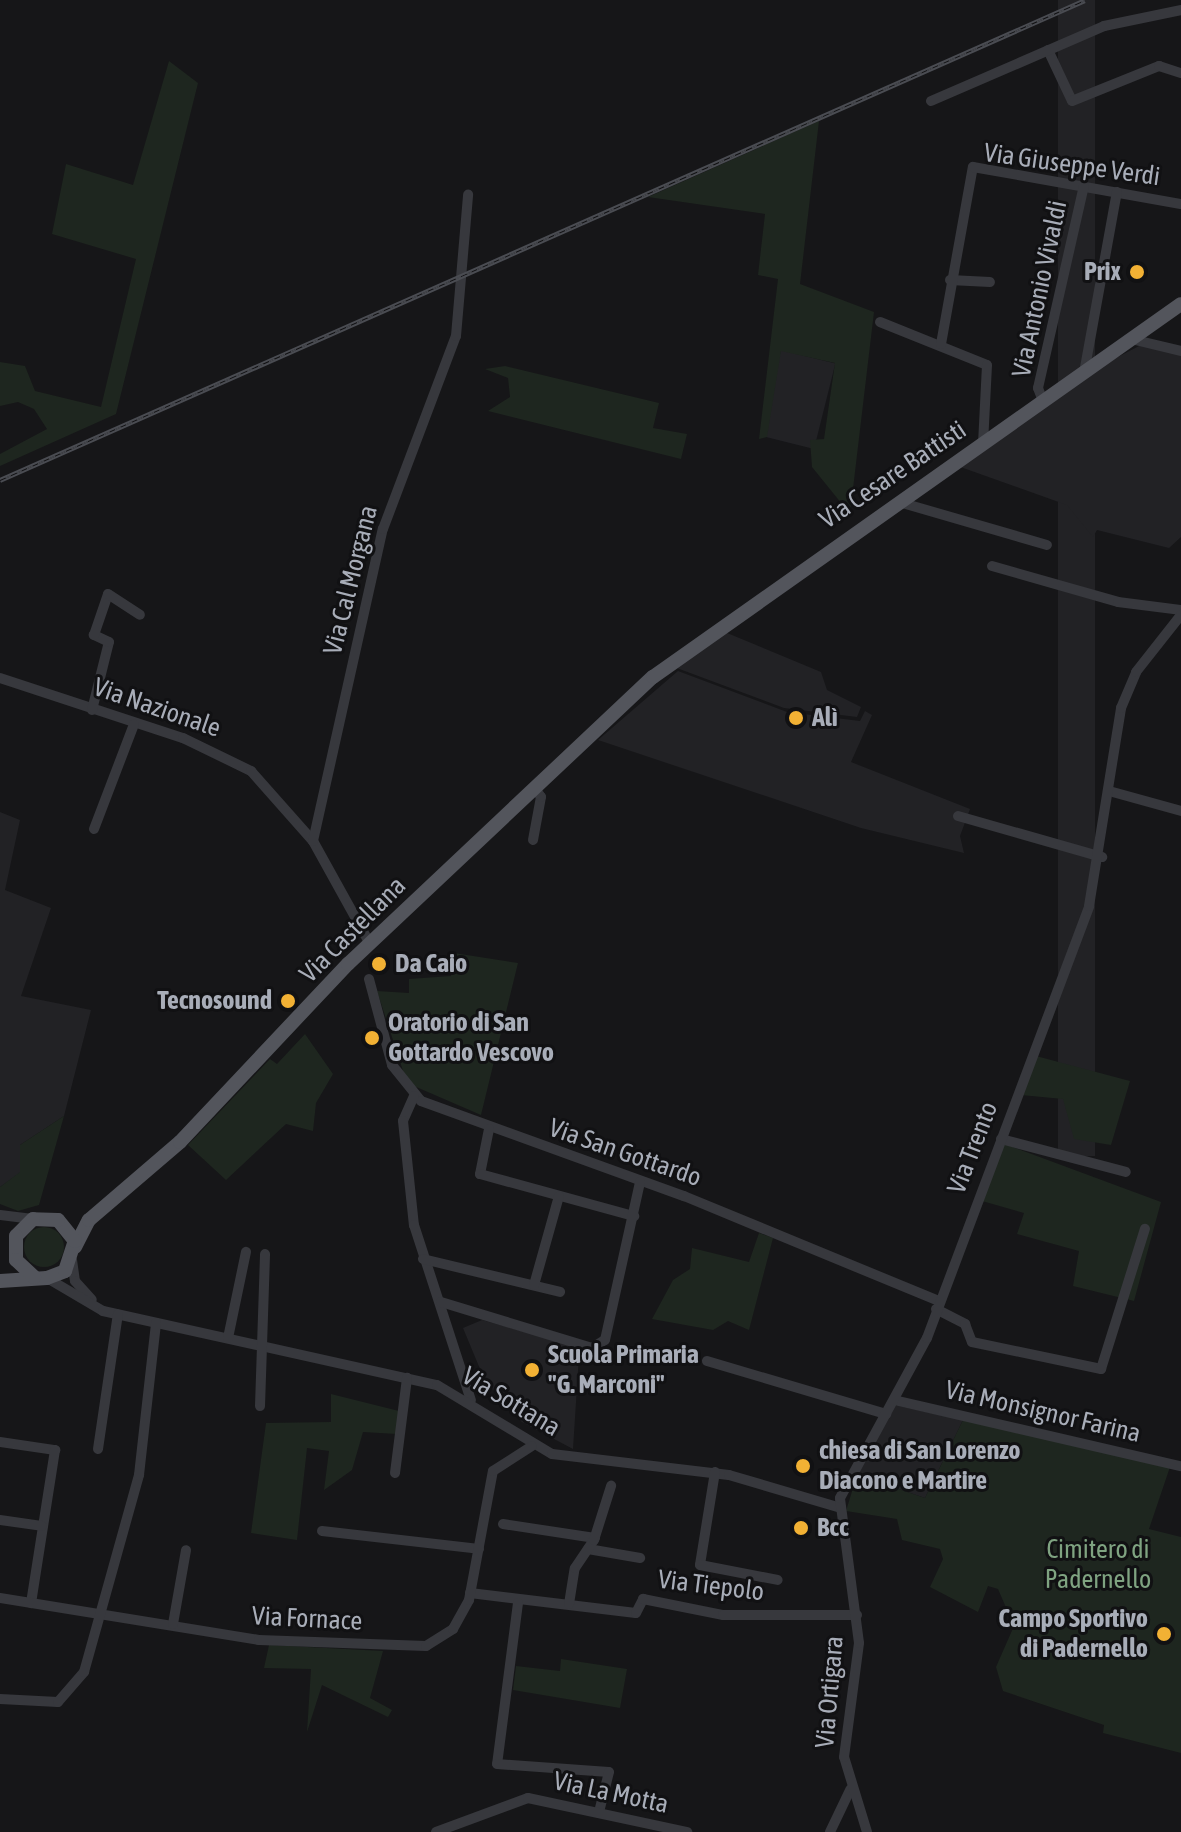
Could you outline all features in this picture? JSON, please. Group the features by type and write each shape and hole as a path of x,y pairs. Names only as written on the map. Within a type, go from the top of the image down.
{"main road":[{"name":"Via Cesare Battisti","path":"636,692 898,502 982,436 1043,401 1181,304"},
{"name":"Via Castellana","path":"74,1254 82,1228 106,1204 180,1142 348,964 636,692"},
{"name":"Via Castellana","path":"58,1220 106,1204"},
{"path":"33,1219 58,1220 74,1254 40,1277 0,1278 14,1246 33,1219"},
{"path":"14,1246 40,1277"}],"street":[{"path":"931,101 1140,14 1181,10"},
{"path":"1048,50 1072,101 1159,66 1181,73"},
{"name":"Via Giuseppe Verdi","path":"941,344 950,280 973,167 1181,204"},
{"name":"Via Antonio Vivaldi","path":"1043,401 1038,388 1084,186"},
{"path":"1084,373 1117,192"},
{"name":"Via Cal Morgana","path":"313,841 383,529 456,336 468,195"},
{"path":"950,280 990,282"},
{"path":"880,322 941,344 989,368 982,436"},
{"path":"1131,339 1181,351"},
{"path":"898,502 1047,545"},
{"path":"992,566 1118,602 1181,612"},
{"path":"92,710 109,642 94,635 108,594 140,615"},
{"name":"Via Trento","path":"838,1507 894,1400 937,1305 1001,1139 1102,857 1121,708 1136,672 1181,612"},
{"name":"Via Nazionale","path":"0,678 226,755 272,790 313,841 370,944"},
{"path":"94,829 134,724"},
{"path":"533,840 541,797 534,787"},
{"path":"1109,791 1181,811"},
{"path":"958,816 1102,857"},
{"path":"348,964 361,926"},
{"path":"369,979 392,1065 414,1096 403,1121 404,1157 423,1259 441,1302 471,1400"},
{"name":"Via San Gottardo","path":"414,1096 489,1129 640,1182 937,1305 965,1324 972,1342 1101,1369 1145,1229"},
{"path":"489,1129 480,1174 634,1216"},
{"path":"1001,1139 1126,1172"},
{"path":"441,1302 592,1348 605,1340 640,1182"},
{"path":"534,1285 559,1196"},
{"path":"14,1246 0,1217 33,1219"},
{"path":"228,1338 246,1252"},
{"name":"Via Sottana","path":"74,1254 77,1285 116,1314"},
{"path":"260,1406 265,1254"},
{"path":"423,1259 560,1292"},
{"name":"Via Sottana","path":"40,1277 116,1314 407,1378 471,1400 532,1446 583,1461 715,1472 838,1507"},
{"path":"98,1449 116,1314"},
{"path":"0,1699 45,1705 66,1697 105,1614 139,1475 156,1323"},
{"path":"707,1361 886,1414"},
{"path":"395,1473 407,1378"},
{"name":"Via Monsignor Farina","path":"894,1400 1181,1466"},
{"path":"0,1442 55,1450 31,1603"},
{"name":"Via Fornace","path":"0,1598 259,1640 426,1646 453,1629 470,1593 493,1471 532,1446"},
{"path":"715,1472 700,1565 778,1580"},
{"path":"569,1604 575,1568 595,1538 611,1486"},
{"name":"Via Ortigara","path":"838,1507 857,1615 844,1757 850,1790 867,1832"},
{"path":"0,1520 42,1526"},
{"path":"503,1524 595,1538"},
{"path":"322,1531 479,1549"},
{"name":"Via Tiepolo","path":"588,1549 640,1558"},
{"path":"173,1624 186,1550"},
{"name":"Via Tiepolo","path":"470,1593 518,1603 569,1604 636,1613 643,1599 723,1615 857,1615"},
{"path":"518,1603 497,1764 609,1772 599,1812"},
{"path":"830,1832 850,1790"},
{"name":"Via La Motta","path":"436,1832 528,1798 687,1832"}],"shaded area":[{"path":"1058,0 1095,0 1095,1156 1058,1156"},
{"path":"1141,345 1181,355 1181,537 1169,548 1097,530 1093,537 1067,505 952,464 1081,376"},
{"path":"781,350 835,364 814,449 760,435"},
{"path":"715,628 821,672 827,690 861,707 857,717 784,708 674,667"},
{"path":"678,671 787,712 860,721 865,711 872,715 851,762 970,809 960,836 964,853 861,828 598,740"},
{"path":"0,812 20,820 5,890 51,908 21,996 91,1010 64,1116 20,1145 21,1172 0,1187"},
{"path":"482,1320 571,1345 568,1353 579,1355 573,1449 522,1422 485,1381 463,1328"},
{"path":"894,1405 963,1420 925,1498 857,1475"}],"green space":[{"path":"169,61 198,83 116,414 0,466 0,454 47,429 34,409 18,402 0,406 0,362 25,366 35,391 101,407 136,259 52,234 66,164 133,185"},
{"path":"819,121 800,284 874,312 850,514 812,467 810,440 824,439 835,363 781,351 767,437 759,439 778,279 758,275 765,214 648,197"},
{"path":"505,366 659,403 653,428 687,434 681,459 488,411 510,397 508,378 485,369"},
{"path":"454,953 518,963 481,1115 407,1083 377,991 409,993 409,979 451,976"},
{"path":"305,1034 333,1074 316,1103 313,1131 286,1124 226,1180 188,1145 270,1059 277,1064"},
{"path":"1036,1056 1130,1081 1111,1145 1074,1139 1063,1099 1021,1095"},
{"path":"64,1116 39,1205 18,1211 0,1204 0,1187 20,1172 20,1145"},
{"path":"1002,1143 1161,1202 1134,1301 1073,1286 1079,1251 1017,1234 1024,1213 982,1201"},
{"path":"44,1227 58,1233 64,1247 58,1261 44,1267 30,1261 24,1247 30,1233"},
{"path":"759,1233 773,1238 749,1330 728,1321 713,1330 652,1319 673,1280 690,1269 692,1248 749,1262"},
{"path":"331,1394 403,1412 397,1434 363,1432 352,1470 324,1490 329,1451 307,1448 297,1540 251,1533 266,1423 331,1422"},
{"name":"Cimitero di Padernello","path":"963,1420 1170,1467 1149,1529 1181,1537 1181,1753 1103,1733 1104,1725 1003,1691 996,1667 1014,1626 998,1589 988,1586 978,1612 930,1587 943,1559 940,1549 902,1540 897,1519 846,1511 857,1475 925,1498"},
{"path":"269,1645 383,1651 370,1698 392,1710 388,1717 322,1685 307,1732 311,1669 264,1668"},
{"path":"561,1659 627,1669 620,1708 513,1690 516,1666 560,1671"}],"railway":[{"path":"0,480 1085,0"}],"place":[{"name":"Prix","path":"1137,272"},
{"name":"Alì","path":"796,718"},
{"name":"Da Caio","path":"379,964"},
{"name":"Tecnosound","path":"288,1001"},
{"name":"Oratorio di San Gottardo Vescovo","path":"372,1038"},
{"name":"Scuola Primaria \"G. Marconi\"","path":"532,1370"},
{"name":"chiesa di San Lorenzo Diacono e Martire","path":"803,1466"},
{"name":"Bcc","path":"801,1528"},
{"name":"Campo Sportivo di Padernello","path":"1164,1634"}]}
